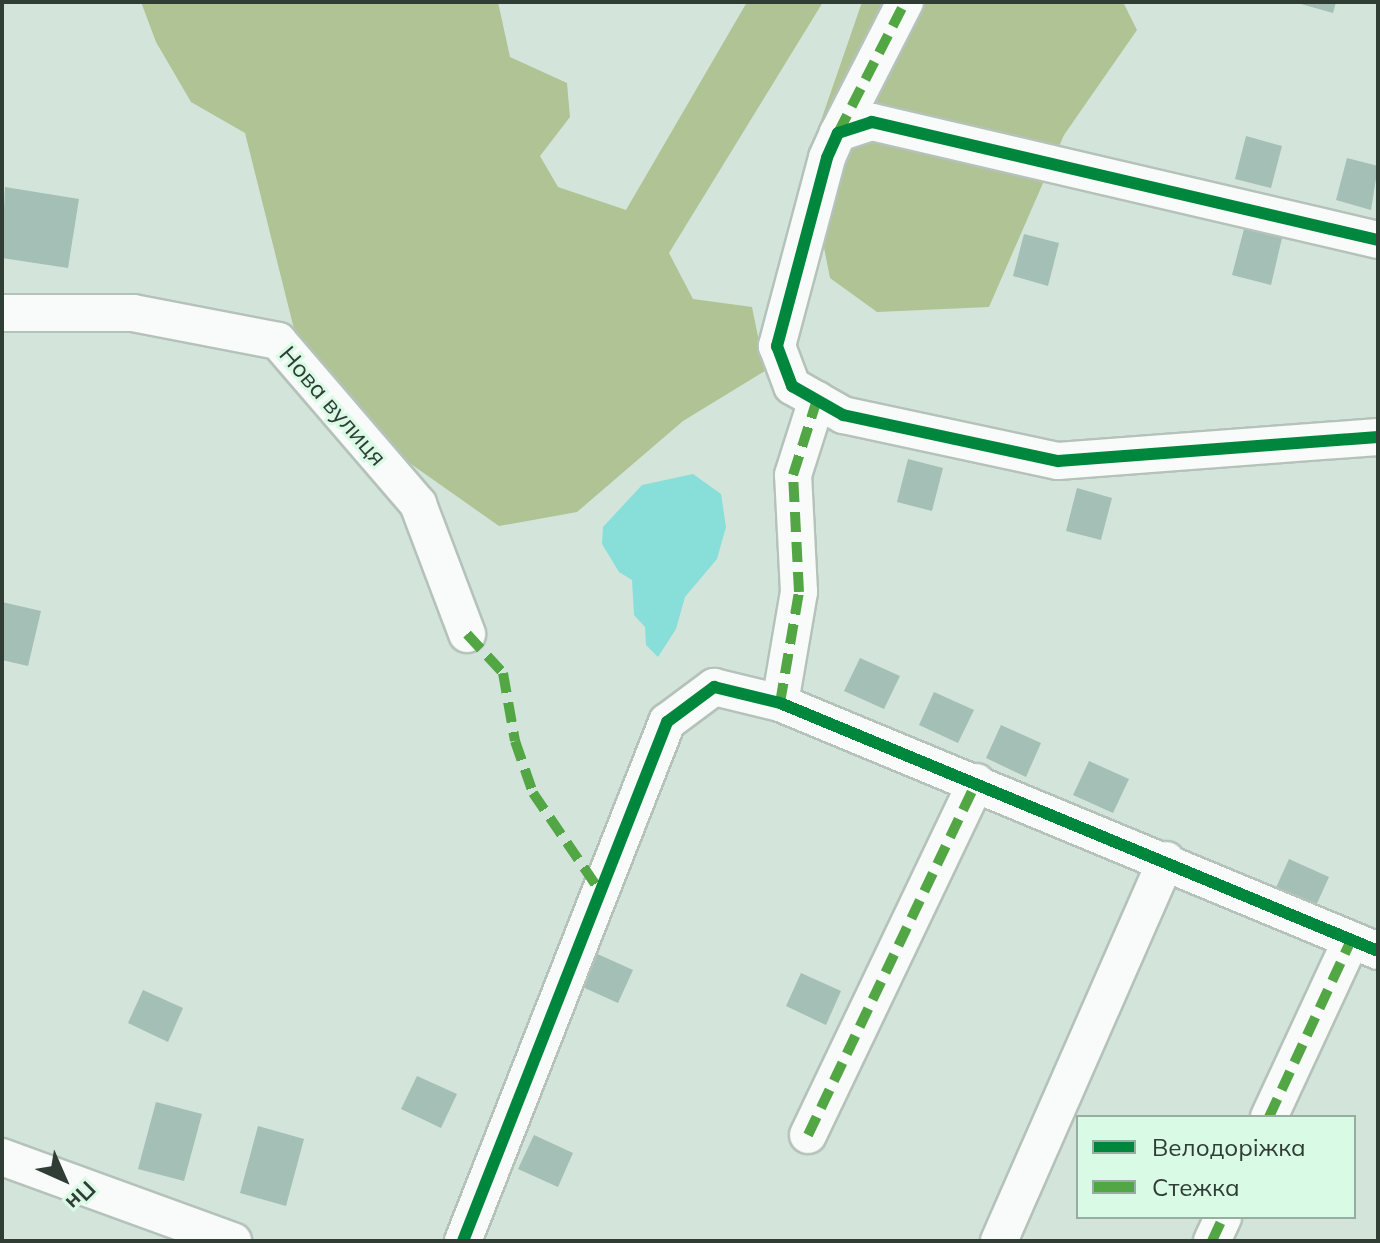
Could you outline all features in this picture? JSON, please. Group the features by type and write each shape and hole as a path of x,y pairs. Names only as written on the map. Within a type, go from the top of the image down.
{"street":[{"path":"905,2 827,158 777,346 792,386 843,415 1058,461 1378,437"},
{"path":"838,133 872,122 1378,240"},
{"name":"Нова вулиця","path":"2,313 133,313 278,341 418,504 467,634"},
{"path":"780,703 799,592 793,475 817,400"},
{"path":"463,1241 667,722 714,687 780,703 1166,860 1365,946 1270,1115"},
{"path":"808,1135 976,782"},
{"path":"999,1241 1166,860"},
{"path":"2,1157 233,1241"},
{"path":"1212,1241 1222,1219"}],"green space":[{"path":"141,2 498,2 510,57 567,83 570,117 540,156 558,187 626,210 747,2 823,2 669,253 693,299 752,307 765,371 683,421 577,512 499,526 310,393 245,133 191,102 156,42"},
{"path":"862,2 1123,2 1137,30 1064,135 989,307 877,312 830,278 807,161"}],"water":[{"path":"693,474 721,494 726,527 717,559 685,597 676,629 658,657 646,645 645,627 634,615 632,580 619,572 602,544 603,527 642,485"}],"building":[{"path":"1294,2 1336,2 1333,13"},
{"path":"1246,136 1282,146 1271,188 1235,179"},
{"path":"1347,158 1378,166 1371,210 1336,200"},
{"path":"5,187 79,199 68,268 2,258"},
{"path":"1244,229 1282,238 1271,285 1232,275"},
{"path":"1024,234 1059,243 1048,286 1013,276"},
{"path":"908,459 943,468 932,511 897,502"},
{"path":"1077,488 1112,498 1101,540 1066,531"},
{"path":"2,602 41,611 28,666 2,660"},
{"path":"860,658 900,676 884,709 844,691"},
{"path":"934,692 974,710 958,743 919,725"},
{"path":"1001,725 1041,743 1026,777 986,758"},
{"path":"1089,761 1129,779 1113,813 1073,795"},
{"path":"1289,859 1329,877 1314,910 1274,892"},
{"path":"593,952 633,970 618,1003 578,985"},
{"path":"801,973 841,991 826,1025 786,1006"},
{"path":"143,990 183,1008 168,1042 128,1023"},
{"path":"417,1076 457,1094 441,1128 401,1109"},
{"path":"156,1102 202,1114 184,1181 138,1169"},
{"path":"258,1126 304,1139 286,1206 240,1193"},
{"path":"534,1135 573,1153 558,1187 518,1169"}],"marked path":[{"path":"838,133 905,2"},
{"path":"780,703 799,592 793,475 817,400"},
{"path":"467,634 503,673 515,741 533,793 602,894"},
{"path":"808,1135 976,782"},
{"path":"1270,1115 1351,940"},
{"path":"1212,1241 1222,1219"}],"cycle path":[{"path":"1378,240 872,122 838,133 827,158 777,346 792,386 843,415 1058,461 1378,437"},
{"path":"463,1241 667,722 714,687 780,703 1378,951"}]}
